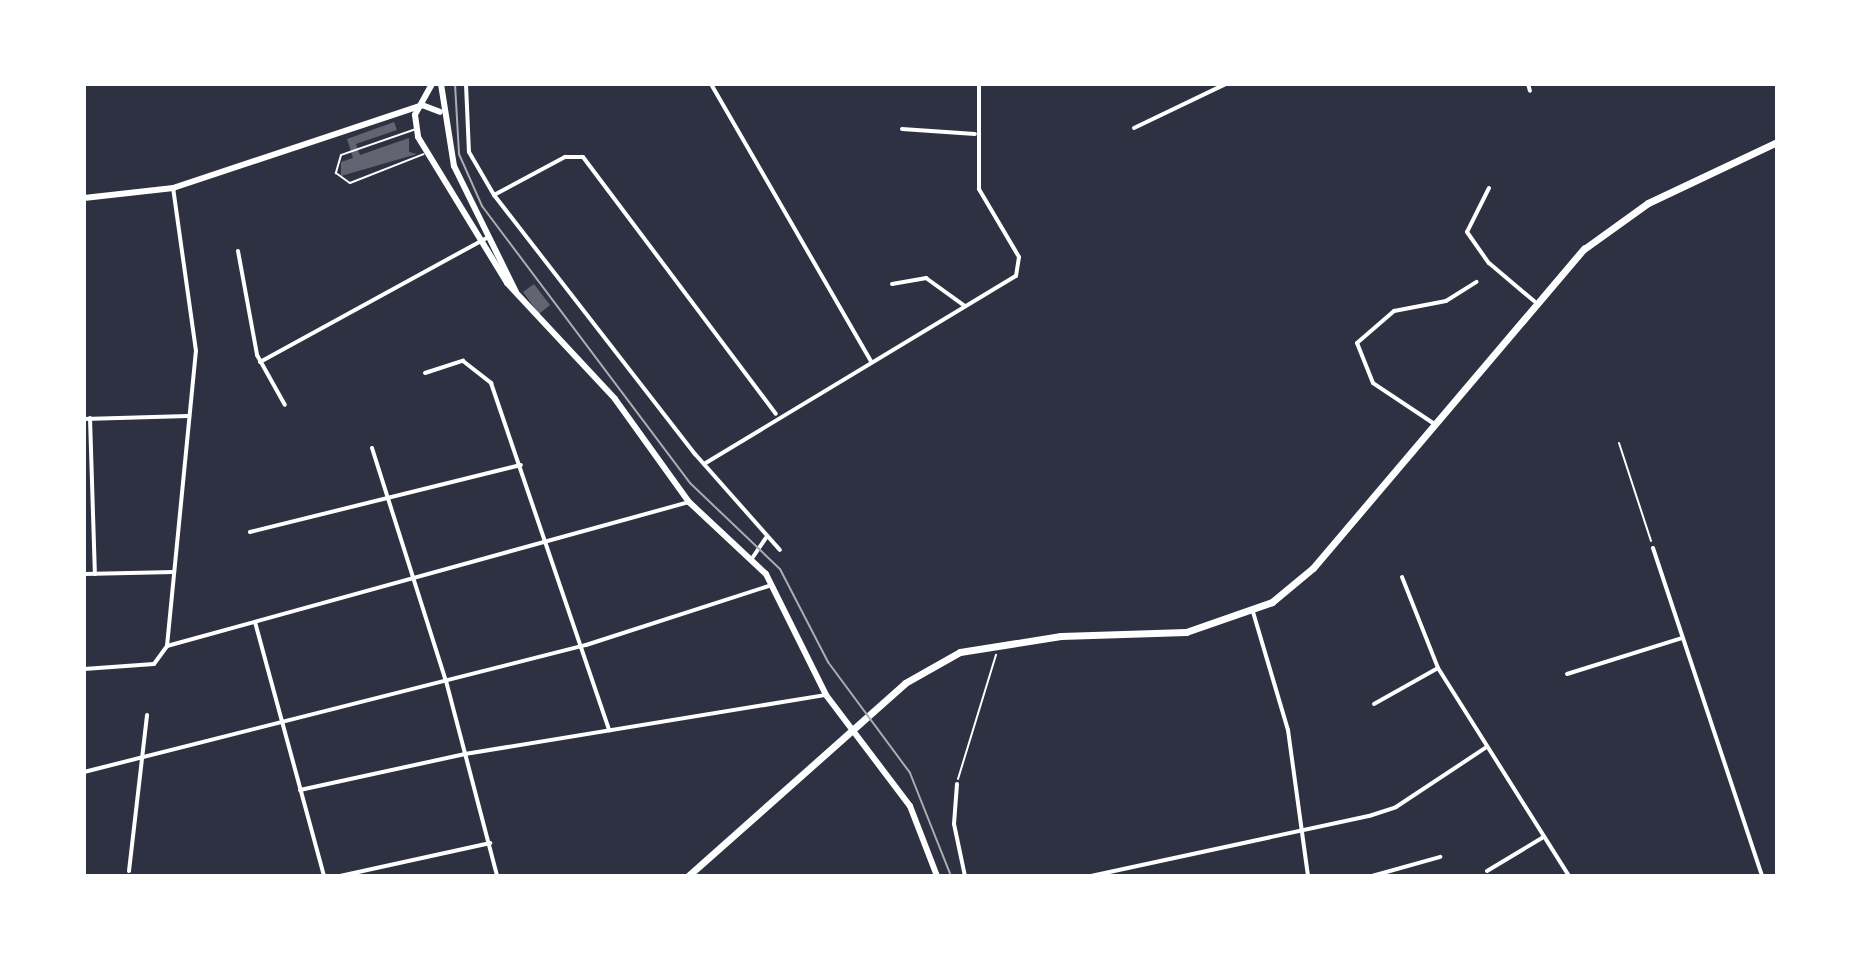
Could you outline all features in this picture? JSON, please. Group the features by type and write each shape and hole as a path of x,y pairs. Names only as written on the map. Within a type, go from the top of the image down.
{"highway":[{"path":"688,876 905,683 960,652 1000,642 1186,632 1253,612 1313,568 1534,301 1584,249 1648,203 1777,142"}],"main road":[{"path":"432,84 415,117 427,156 485,239 517,295 615,399 689,502 753,557 772,585 826,695 910,806 937,876"},
{"path":"441,84 440,112 449,153 485,239"},
{"path":"84,198 173,188 422,105 440,112"},
{"path":"398,112 415,117"},
{"path":"427,156 449,153"}],"street":[{"path":"466,84 469,152 494,195 704,464 780,550"},
{"path":"711,84 871,361"},
{"path":"704,464 776,414 1016,276 1019,257 979,189 975,134 979,84"},
{"path":"1134,128 1226,84"},
{"path":"1528,84 1530,91"},
{"path":"902,129 975,134"},
{"path":"494,195 565,157 583,157 776,414"},
{"path":"84,669 154,664 167,646 196,341 173,188"},
{"path":"1489,188 1467,232 1489,263 1534,301"},
{"path":"260,362 485,239"},
{"path":"238,251 260,362 285,405"},
{"path":"892,284 926,278 965,306"},
{"path":"1433,423 1373,383 1357,343 1394,311 1446,301 1476,282"},
{"path":"425,373 463,361 491,383 586,645 609,730"},
{"path":"95,574 87,418 188,416"},
{"path":"372,448 446,681 491,842 497,876"},
{"path":"250,532 521,465"},
{"path":"167,646 552,546 689,502"},
{"path":"753,557 768,535"},
{"path":"1653,548 1762,876"},
{"path":"84,574 174,572"},
{"path":"1402,577 1438,668 1485,748 1569,876"},
{"path":"84,772 586,645 772,585"},
{"path":"1253,612 1288,730 1298,831 1308,876"},
{"path":"255,622 324,876"},
{"path":"1567,674 1682,638"},
{"path":"1374,704 1438,668"},
{"path":"300,790 465,754 826,695"},
{"path":"129,871 147,715"},
{"path":"1091,876 1396,807 1485,748"},
{"path":"957,784 954,824 965,876"},
{"path":"1487,871 1542,838"},
{"path":"340,876 491,842"},
{"path":"1372,876 1440,857"}],"lane":[{"path":"417,128 341,155 336,173 350,183 427,156"}],"path":[{"path":"1619,443 1653,548"},
{"path":"957,784 1000,642"}],"building":[{"path":"394,122 397,130 356,144 360,155 409,138 409,152 417,154 341,176 341,162 353,158 347,139"},
{"path":"534,284 550,305 539,314 523,292"}],"railway":[{"path":"455,84 459,154 482,206 690,483 780,569 828,662 910,773 951,876"}]}
